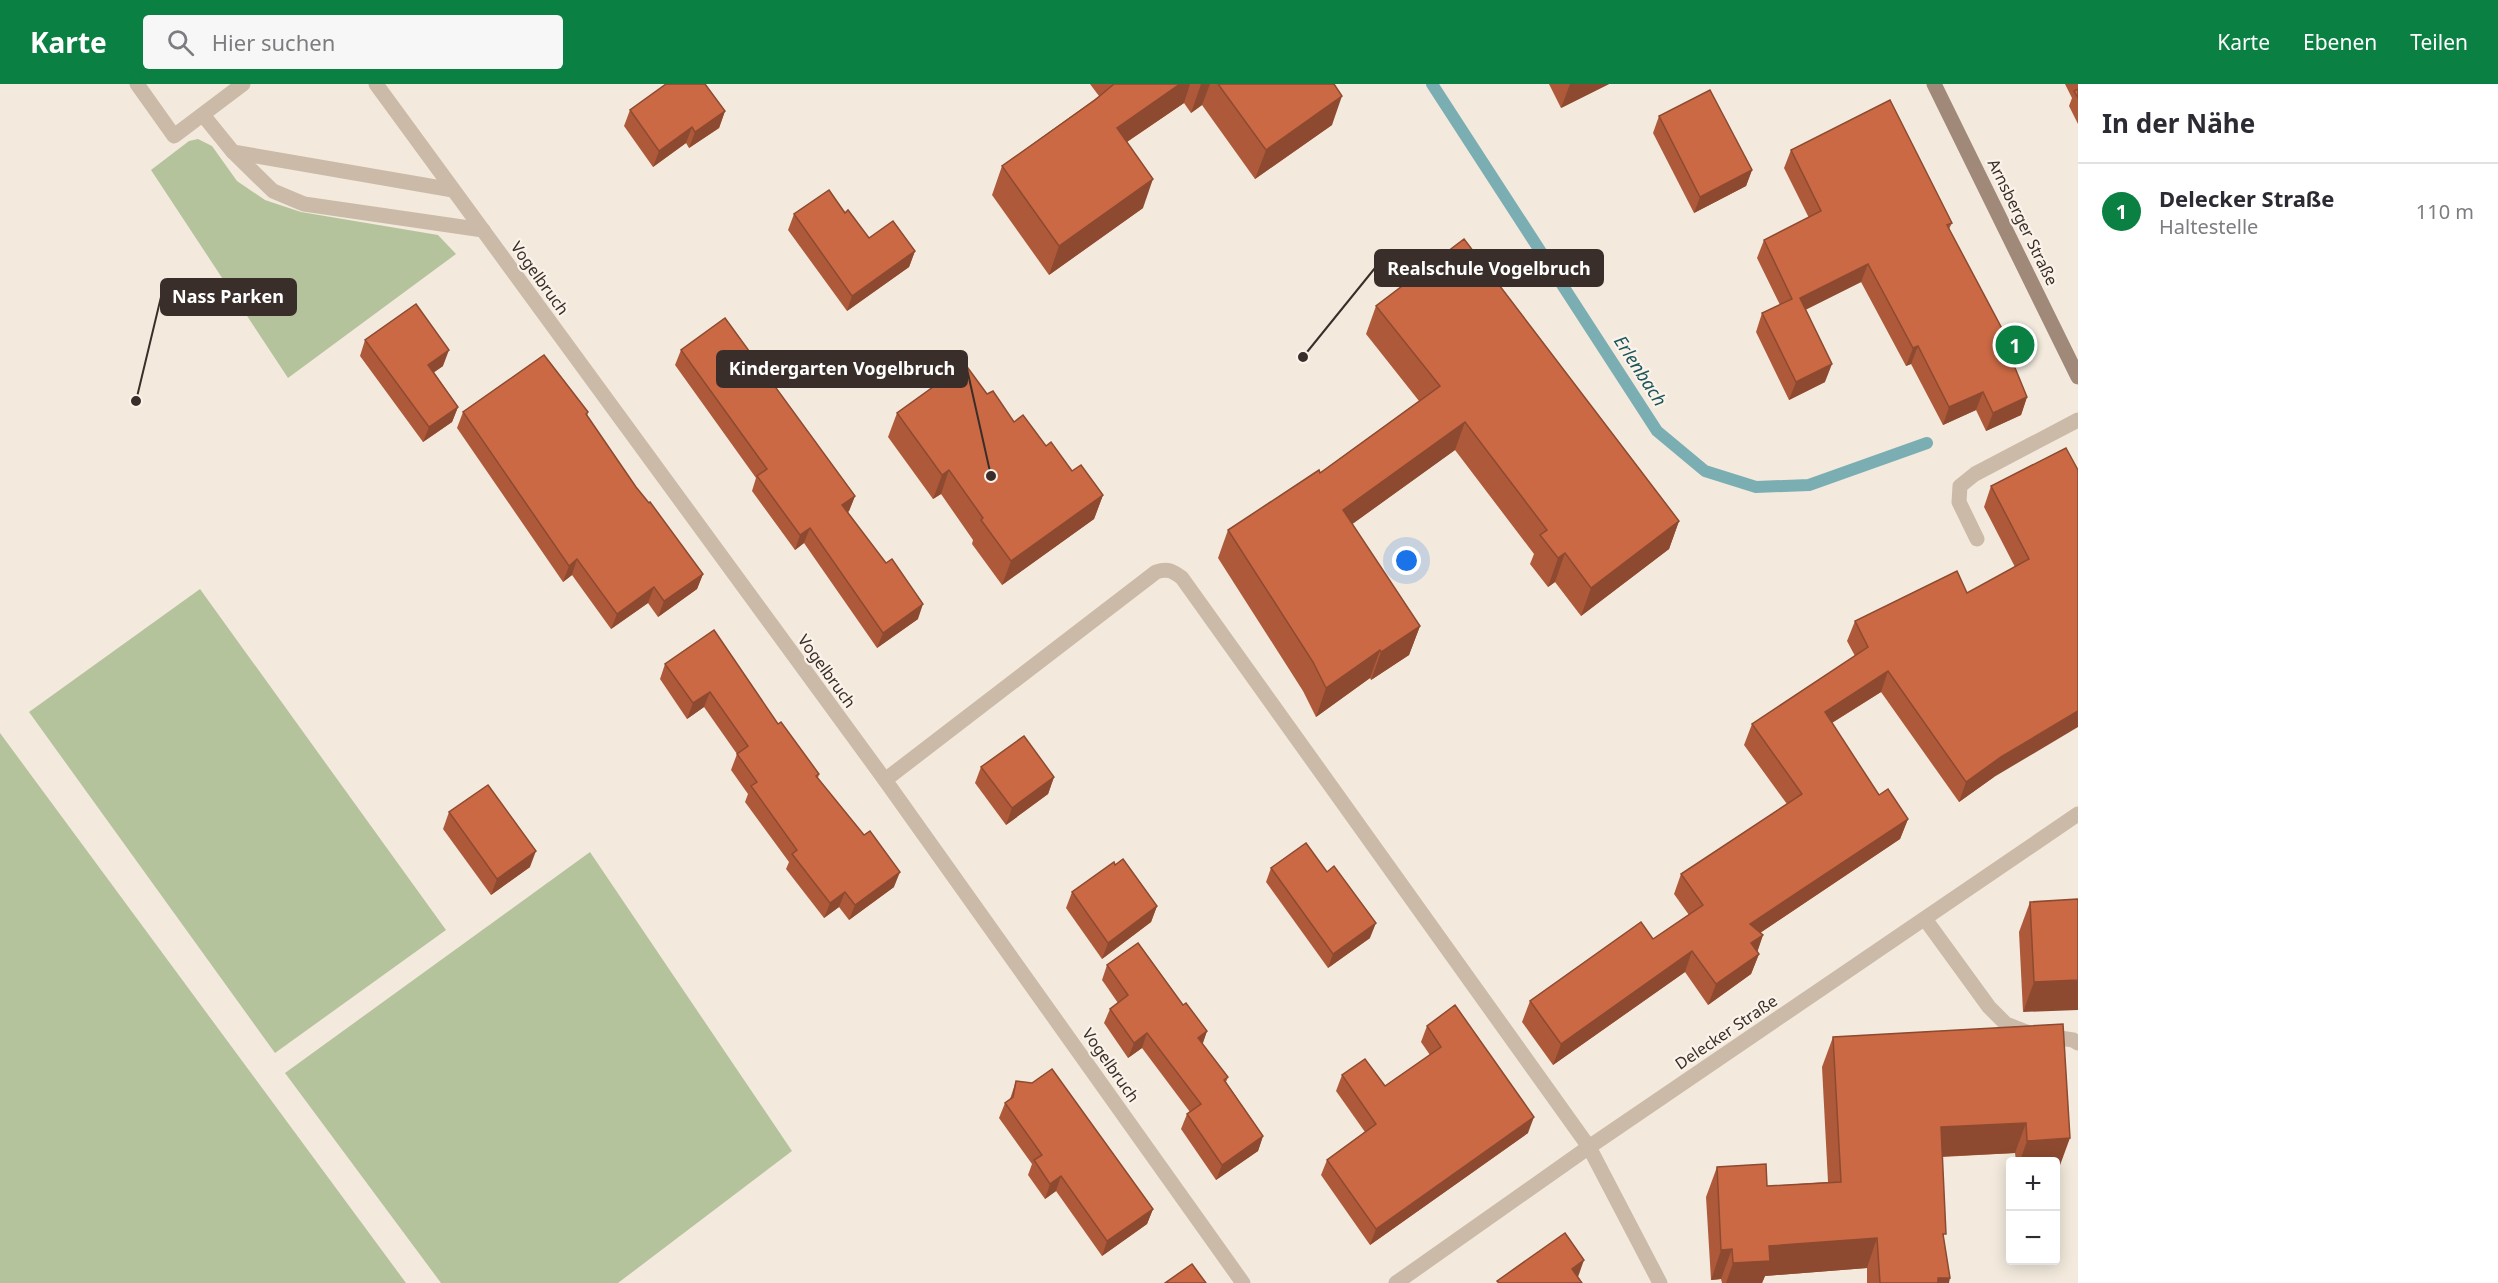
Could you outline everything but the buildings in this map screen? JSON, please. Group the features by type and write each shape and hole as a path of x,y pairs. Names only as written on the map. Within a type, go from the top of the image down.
{"street":[{"path":"137,84 174,136 243,84"},
{"name":"Vogelbruch","path":"376,84 885,780 1243,1283"},
{"name":"Arnsberger Straße","path":"1934,84 2078,377"},
{"path":"203,115 233,152 273,191 304,204 483,230"},
{"path":"233,152 453,190"},
{"path":"1977,539 1959,502 1960,486 1975,474 2078,420"},
{"path":"885,780 1156,572 1166,569 1174,571 1182,578 1589,1147 1660,1283"},
{"name":"Delecker Straße","path":"1396,1283 1589,1147 2078,814"},
{"path":"1925,919 1996,1016 2006,1024 2029,1033 2073,1040 2078,1043"}],"green space":[{"path":"198,139 212,146 237,181 265,200 301,212 438,235 456,254 288,378 151,170 189,141"},
{"path":"200,589 446,930 275,1053 29,712"},
{"path":"0,733 406,1283 0,1283"},
{"path":"590,852 792,1151 618,1283 441,1283 285,1073"}],"waterway":[{"name":"Erlenbach","path":"1432,84 1657,431 1705,471 1756,487 1809,485 1927,443"}],"place":[{"name":"Delecker Straße","path":"2015,345"},
{"name":"Realschule Vogelbruch","path":"1303,357"},
{"name":"Nass Parken","path":"136,401"},
{"name":"Kindergarten Vogelbruch","path":"991,476"}]}
